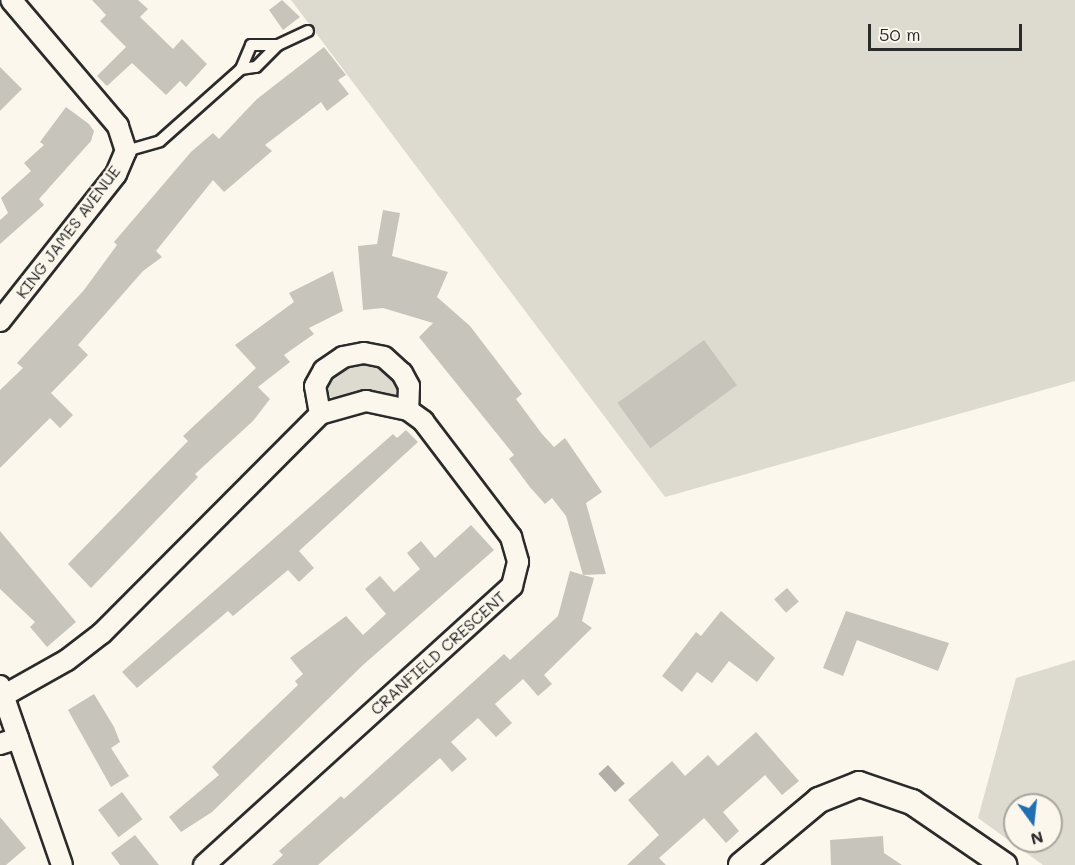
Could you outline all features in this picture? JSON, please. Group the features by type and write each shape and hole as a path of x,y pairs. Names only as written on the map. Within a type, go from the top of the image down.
{"street":[{"name":"KING JAMES AVENUE","path":"0,321 116,174 126,151 118,126 10,0"},
{"path":"62,865 9,741 2,691 67,660 102,633 320,414 366,401 408,410 409,386 402,373 384,357 364,353 343,357 324,370 315,386 320,414"},
{"name":"CRANFIELD CRESCENT","path":"204,865 512,586 518,562 511,537 435,435 408,410"},
{"path":"741,865 819,800 846,786 869,785 912,802 1004,865"}],"lane":[{"path":"241,69 256,67 278,45 308,31"},
{"path":"126,151 160,141 241,69 251,45 278,45"}],"shaded area":[{"path":"291,0 1075,0 1075,381 665,497"},
{"path":"370,359 398,377 397,397 326,397 323,385 340,366"},
{"path":"1075,660 1075,865 1043,865 1026,853 1063,853 1063,793 1003,793 1003,836 978,818 1016,678"},
{"path":"608,765 625,784 615,792 598,774"}],"building":[{"path":"92,0 138,0 148,9 140,17 173,49 182,39 207,64 186,87 180,81 166,95 132,63 107,86 97,76 126,47 100,21 106,15"},
{"path":"282,0 300,17 283,30 269,10"},
{"path":"324,47 346,75 338,80 349,94 327,111 321,102 265,145 272,151 224,192 213,180 156,251 162,257 143,271 78,345 88,355 51,393 73,415 60,428 50,418 0,468 0,390 23,368 17,363 84,290 117,245 114,242 191,152 213,133 219,139 257,99"},
{"path":"0,67 22,89 0,111"},
{"path":"66,107 89,124 94,131 91,141 39,199 44,205 0,244 0,220 8,213 1,198 31,171 24,163 44,145 40,142"},
{"path":"383,210 400,213 392,256 448,272 437,297 470,326 522,394 516,399 542,434 554,447 565,438 602,492 586,503 606,574 583,575 566,516 552,498 545,504 529,486 509,459 514,455 419,337 433,323 383,308 363,310 358,246 377,244"},
{"path":"333,271 343,311 309,328 314,334 284,355 290,362 258,387 270,399 253,421 195,474 198,477 91,588 68,564 188,441 183,436 256,368 235,345 294,302 289,293"},
{"path":"704,340 737,385 650,448 617,403"},
{"path":"406,430 418,442 299,551 314,568 299,582 288,570 233,616 228,611 137,688 122,672 393,434 397,438"},
{"path":"471,525 494,550 363,665 212,812 181,832 169,817 219,775 212,767 298,685 295,681 303,674 290,658 346,616 363,635 386,614 365,589 380,576 394,592 420,569 407,553 421,541 435,558"},
{"path":"0,531 76,622 47,647 30,627 35,622 0,589"},
{"path":"570,571 594,578 582,621 592,628 544,675 552,684 538,696 523,679 495,704 512,723 496,737 478,718 451,742 467,759 452,772 440,758 318,865 272,865 283,855 279,851 341,796 344,799 504,654 510,660 558,616"},
{"path":"787,588 799,602 786,613 774,599"},
{"path":"721,611 775,658 757,682 729,661 712,683 697,672 682,692 662,676 696,632 701,636"},
{"path":"846,611 949,643 938,671 857,640 843,676 823,668"},
{"path":"94,694 114,727 120,742 111,748 129,776 111,787 68,710"},
{"path":"756,732 799,781 782,795 765,775 723,812 739,831 726,843 704,818 659,858 666,865 627,865 659,835 628,800 672,761 685,776 708,755 718,766"},
{"path":"122,792 142,819 119,837 98,810"},
{"path":"0,817 26,848 6,865 0,865"},
{"path":"135,835 159,865 120,865 111,853"},
{"path":"883,836 884,853 902,865 831,865 830,840"}]}
